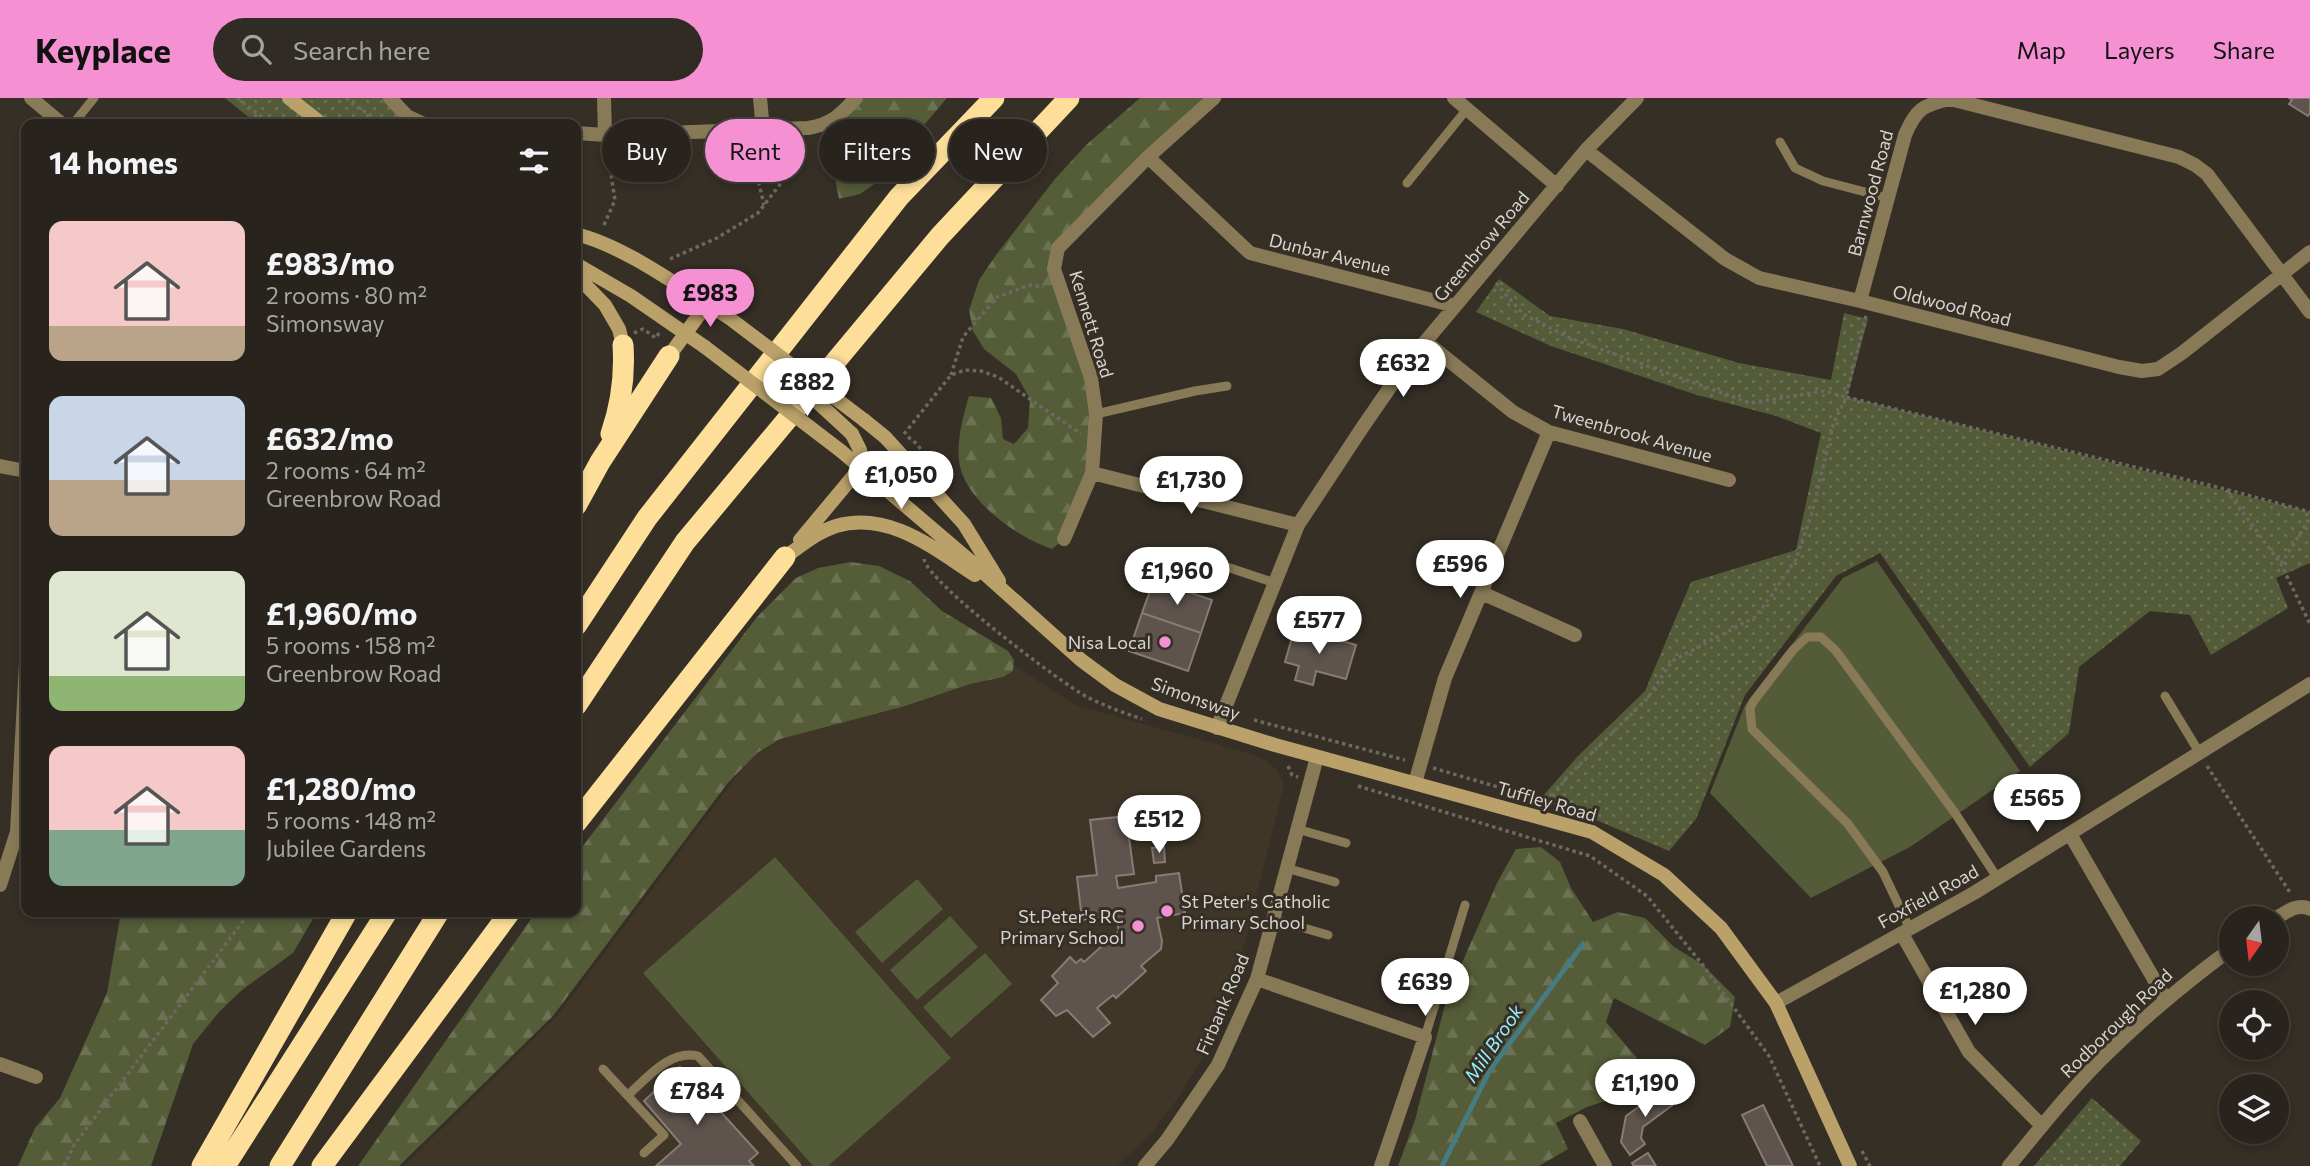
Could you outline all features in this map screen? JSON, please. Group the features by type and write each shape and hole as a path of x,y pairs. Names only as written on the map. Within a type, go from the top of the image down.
{"highway":[{"path":"581,618 647,518 899,197 994,98"},
{"path":"581,698 685,542 940,236 1069,98"},
{"path":"600,462 613,430 622,396 624,340"},
{"path":"581,497 600,462 669,356"},
{"path":"581,816 785,557"},
{"path":"202,1166 343,917"},
{"path":"225,1166 384,917"},
{"path":"280,1166 436,917"},
{"path":"322,1166 506,917"}],"street":[{"path":"31,98 56,119"},
{"path":"289,98 316,119"},
{"path":"390,98 413,119"},
{"path":"604,98 605,119"},
{"path":"760,98 762,119"},
{"path":"805,128 825,125 839,116 856,98"},
{"name":"Kennett Road","path":"1064,539 1092,473 1096,414 1091,378 1055,269 1058,248 1148,157 1214,98"},
{"path":"1454,98 1556,186"},
{"name":"Greenbrow Road","path":"1217,728 1298,525 1404,367 1586,150 1637,98"},
{"name":"Barnwood Road","path":"1865,302 1888,198 1912,118 1921,108 1950,99 2179,157 2195,165 2207,174 2310,312"},
{"path":"581,133 602,135"},
{"name":"Oldwood Road","path":"1586,150 1725,259 1759,278 2142,371 2158,369 2182,353 2310,252"},
{"name":"Dunbar Avenue","path":"1148,157 1250,254 1455,306"},
{"name":"Simonsway","path":"581,236 622,253 728,317 885,437 964,524 1009,597"},
{"name":"Simonsway","path":"581,267 631,296 705,347 841,451 1080,660 1115,684 1159,709 1317,757"},
{"path":"581,280 605,305 624,340"},
{"path":"669,356 707,304"},
{"name":"Tweenbrook Avenue","path":"1426,342 1513,412 1549,432 1729,480"},
{"path":"785,557 860,468 860,450 852,434 812,397 803,374"},
{"path":"1415,783 1445,678 1549,432"},
{"path":"0,466 21,470"},
{"path":"1092,473 1298,525"},
{"path":"785,557 814,537 835,527 869,522 884,524 902,530 1009,597"},
{"path":"1482,593 1575,635"},
{"name":"Foxfield Road","path":"1776,1003 1998,879 2310,684"},
{"path":"0,885 17,832 21,757"},
{"name":"Tuffley Road","path":"1317,757 1592,832 1664,875 1721,928 1776,1003 1850,1166"},
{"name":"Firbank Road","path":"1144,1166 1167,1140 1218,1065 1257,979 1317,757"},
{"path":"2070,834 2166,1000"},
{"path":"1906,931 1969,1052 2042,1126"},
{"name":"Rodborough Road","path":"2009,1166 2111,1050 2186,982 2219,958"},
{"path":"1257,979 1425,1037 1381,1166"},
{"path":"0,1064 36,1077"},
{"path":"1580,1121 1605,1166"}],"lane":[{"path":"77,119 94,98"},
{"path":"1407,183 1467,109"},
{"path":"1780,142 1795,168 1823,181 1888,198"},
{"path":"1096,414 1227,386"},
{"path":"1182,552 1275,583"},
{"path":"1906,931 1882,872 1848,824 1752,729 1750,709 1753,702 1793,650 1807,637 1821,637 1836,652 1955,813 1998,879"},
{"path":"2165,696 2199,752"},
{"path":"1297,829 1346,842"},
{"path":"1286,869 1335,882"},
{"path":"1425,1037 1465,905"},
{"path":"1272,919 1328,935"},
{"path":"628,1095 669,1060 685,1055 698,1056 797,1166"},
{"path":"603,1069 664,1135 644,1153"}],"path":[{"path":"237,98 264,119"},
{"path":"346,98 377,119"},
{"path":"670,259 741,225 764,206 798,160 808,128"},
{"path":"604,225 614,200 612,182"},
{"path":"759,182 764,206"},
{"path":"1485,271 1523,314 1570,338 1749,403 1825,391 2310,512"},
{"path":"904,434 951,375 963,337 997,297 1030,285 1060,288"},
{"path":"1542,819 1549,800 1568,776 1647,699 1672,661 1755,617 1796,559 1812,513 1833,425 1846,397 1865,302"},
{"path":"624,340 643,329 656,338 660,332"},
{"path":"951,375 965,370 981,371 998,377 1094,442"},
{"path":"2225,489 2281,564 2310,624"},
{"path":"2281,564 2310,518"},
{"path":"1279,727 1412,762"},
{"path":"2199,752 2305,908"},
{"path":"1285,760 1292,775 1311,780"},
{"path":"1353,785 1590,856 1647,896 1702,964 1769,1056 1821,1166"},
{"path":"64,1166 74,1145 246,917"}],"shaded area":[{"path":"992,651 1075,705 1265,760 1278,771 1284,785 1237,973 1221,1017 1201,1061 1174,1104 1153,1131 1117,1166 404,1166 557,1016 768,734"}],"green space":[{"path":"225,98 390,98 407,116 404,119 251,119"},
{"path":"856,98 947,98 929,119 832,119"},
{"path":"1140,98 1214,98 1058,248 1055,269 1091,378 1092,473 1064,539 1052,549 1024,536 994,515 970,489 962,475 959,444 969,396 991,398 1001,418 1003,439 1014,444 1028,428 1030,399 1016,374 984,349 973,331 969,310 979,280 1055,179 1086,145"},
{"path":"836,182 876,182 860,194 839,199"},
{"path":"1499,279 1550,316 1623,329 1739,363 1831,380 1844,313 1868,319 1847,397 2310,512 2310,563 2276,578 2288,608 2211,655 2190,615 2150,611 2079,667 2069,733 2030,767 1880,553 1836,576 1745,695 1696,819 1669,851 1542,797 1578,756 1645,691 1691,582 1796,550 1821,433 1776,416 1697,395 1551,346 1476,312"},
{"path":"1877,561 2020,771 1910,847 1811,898 1710,793 1745,705 1843,578"},
{"path":"850,562 879,566 910,581 942,611 1008,651 1014,660 1013,671 1003,677 970,684 905,706 780,739 757,753 727,784 553,1016 399,1166 358,1166 532,917 581,917 581,848 757,617 796,578 818,568"},
{"path":"1541,847 1560,862 1571,888 1593,922 1618,912 1645,918 1674,947 1702,964 1735,997 1730,1027 1705,1045 1614,998 1606,1022 1637,1058 1633,1092 1587,1107 1556,1123 1568,1149 1539,1166 1398,1166 1415,1120 1447,997 1498,881 1516,849"},
{"path":"775,857 951,1058 828,1166 813,1166 643,973"},
{"path":"917,879 943,909 882,963 855,932"},
{"path":"950,916 978,947 917,1000 890,970"},
{"path":"120,917 314,917 293,953 242,990 219,1012 193,1044 151,1166 18,1166 35,1128 60,1098 107,993"},
{"path":"985,953 1012,984 951,1038 923,1007"},
{"path":"2092,1098 2141,1141 2120,1166 2034,1166"}],"building":[{"path":"2289,98 2310,98 2308,116 2289,104 2292,100"},
{"path":"1154,580 1212,600 1201,633 1142,613"},
{"name":"Nisa Local","path":"1142,613 1201,633 1188,671 1129,651"},
{"path":"1295,627 1356,645 1346,679 1316,671 1313,685 1295,680 1299,666 1285,662"},
{"name":"St.Peter's RC Primary School","path":"1126,816 1134,874 1116,876 1118,888 1156,882 1156,876 1179,873 1185,913 1157,918 1161,949 1141,966 1146,971 1116,998 1113,995 1097,1008 1110,1023 1093,1037 1067,1010 1056,1016 1041,1000 1058,983 1052,976 1070,957 1076,963 1081,959 1084,962 1119,931 1115,914 1082,920 1077,877 1097,875 1090,820"},
{"path":"1164,847 1165,862 1154,863 1152,848"},
{"path":"680,1067 758,1153 749,1161 754,1166 656,1166 681,1144 644,1101"},
{"path":"1667,1086 1678,1101 1643,1127 1641,1138 1645,1144 1630,1155 1621,1142 1626,1116"},
{"path":"1763,1105 1793,1166 1767,1166 1742,1115"},
{"path":"1648,1153 1656,1166 1634,1166 1632,1163"}],"waterway":[{"name":"Mill Brook","path":"1442,1166 1490,1070 1583,944"}],"place":[{"name":"Nisa Local","path":"1165,642"},
{"name":"St Peter's Catholic Primary School","path":"1167,911"},
{"name":"St.Peter's RC Primary School","path":"1138,926"}]}
